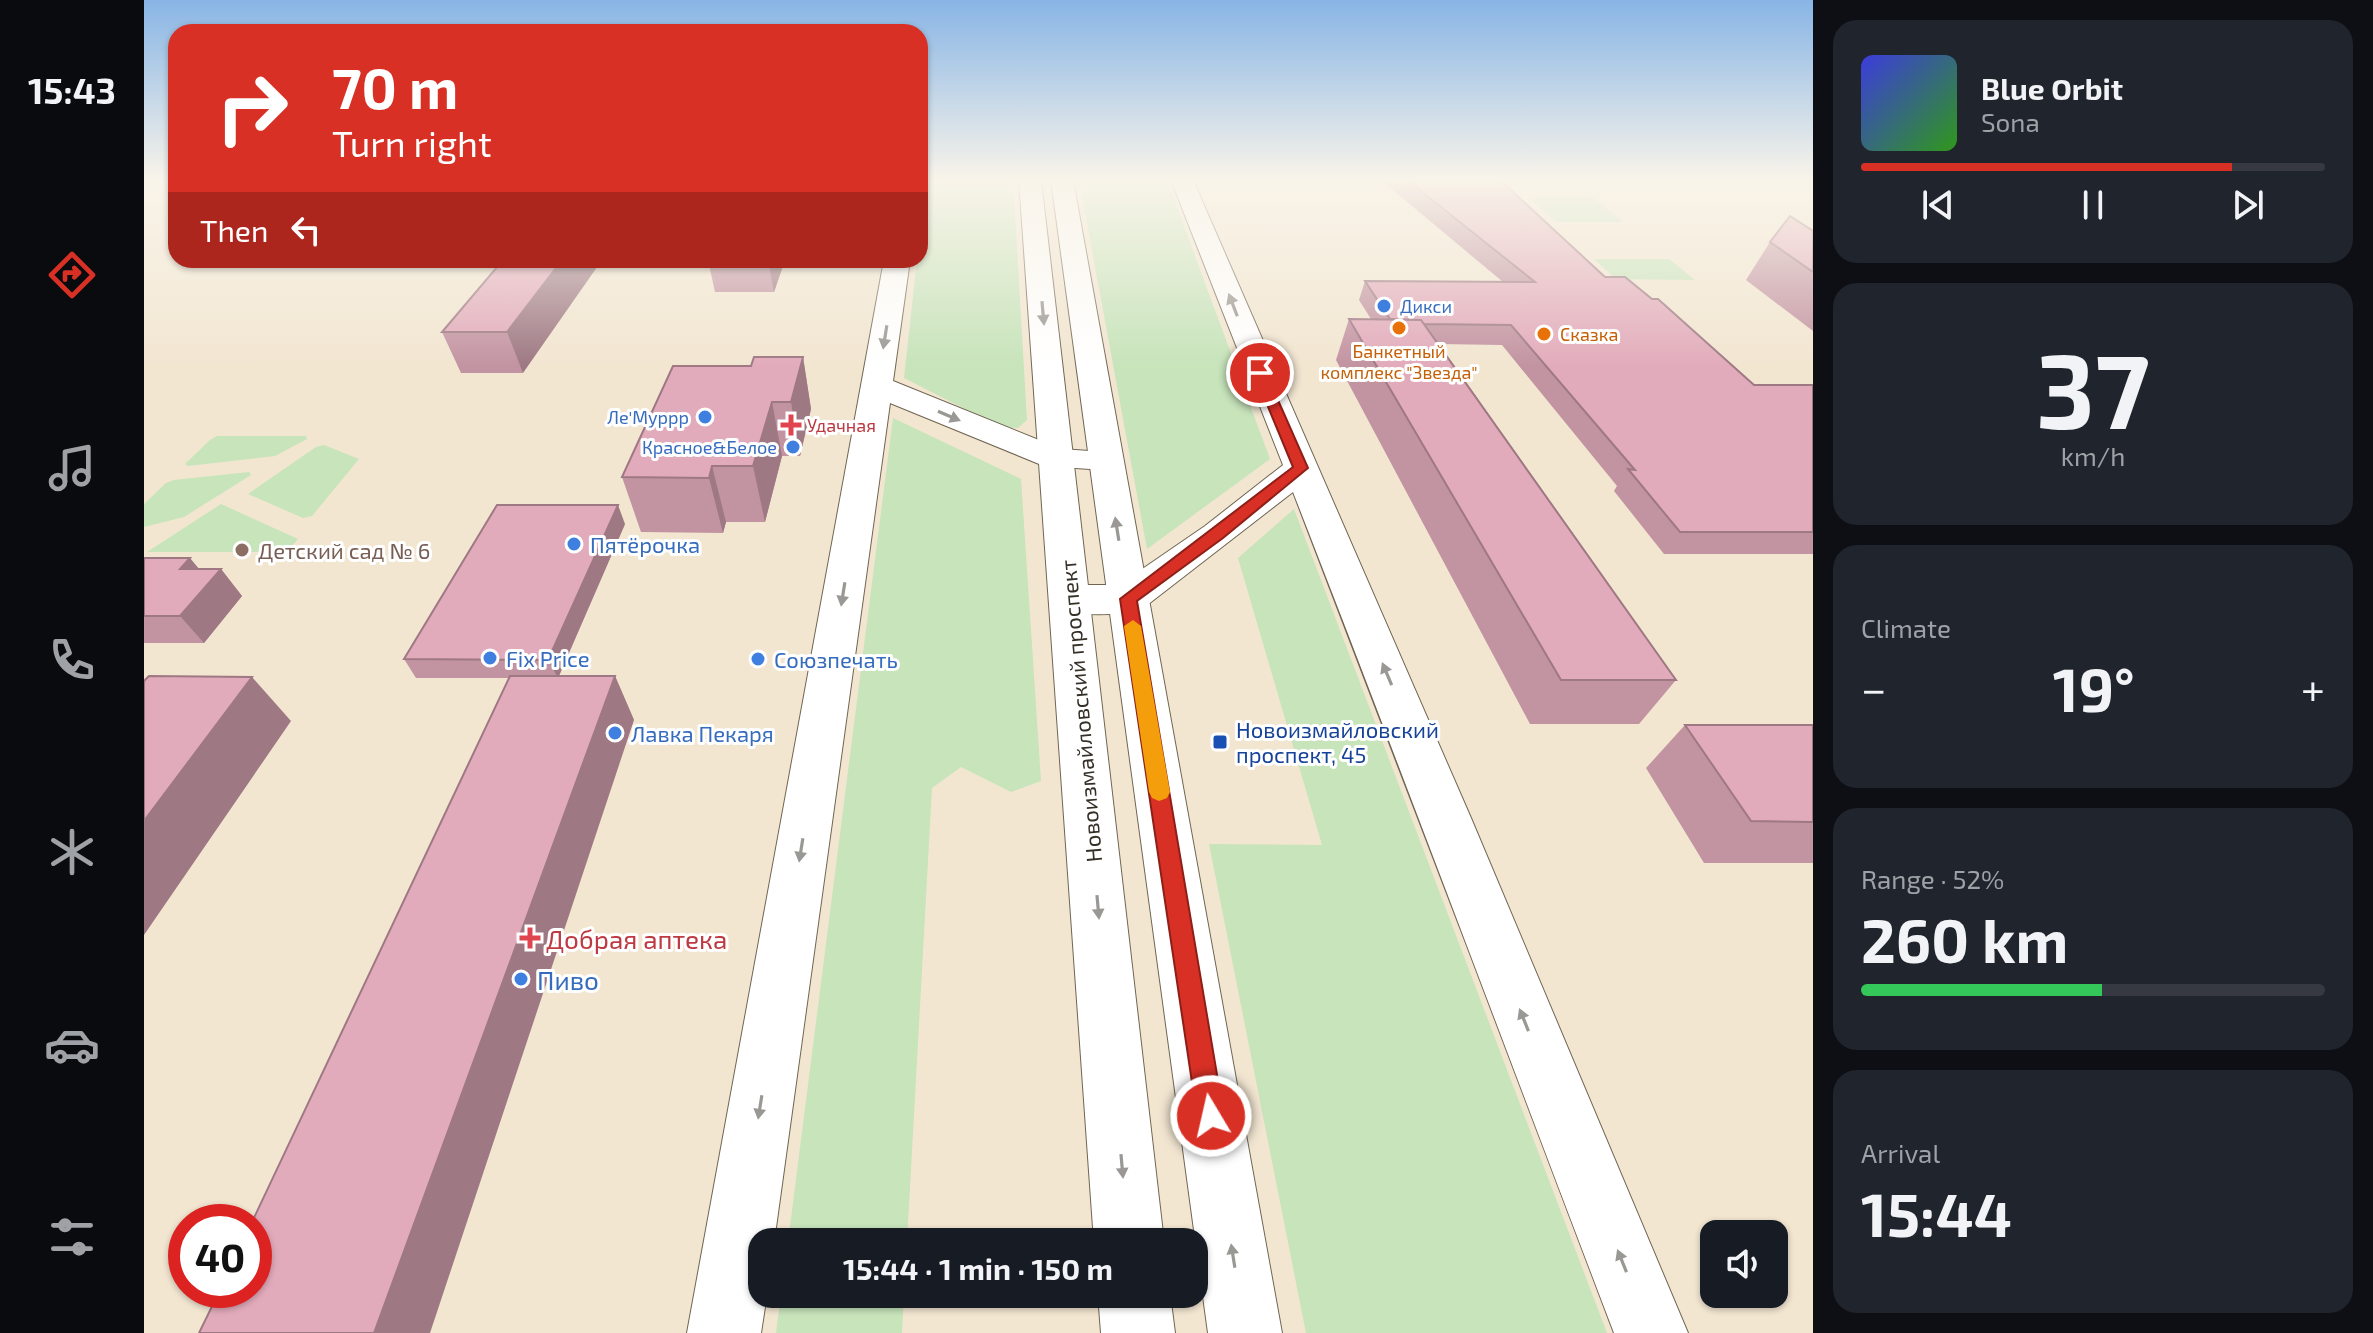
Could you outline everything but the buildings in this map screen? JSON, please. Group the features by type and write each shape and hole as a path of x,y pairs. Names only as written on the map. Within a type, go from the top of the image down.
{"street":[{"name":"Новоизмайловский проспект","path":"1036,242 1128,1228"},
{"path":"1072,242 1245,1333"},
{"path":"1208,242 1446,818 1503,969 1651,1333"},
{"path":"724,1333 896,268"},
{"path":"877,386 1056,459 1106,460"},
{"path":"1069,599 1128,599 1218,534 1301,468"},
{"path":"1135,1308 1138,1333"}],"green space":[{"path":"928,242 1017,242 1027,420 1018,428 1000,427 904,378 916,268 928,268"},
{"path":"1090,242 1190,242 1270,459 1147,549"},
{"path":"1594,259 1669,259 1695,280 1616,279"},
{"path":"893,418 1021,479 1041,781 1011,792 961,767 932,788 908,1228 790,1228"},
{"path":"217,436 306,436 307,439 275,456 185,464"},
{"path":"324,445 359,459 312,516 303,518 248,494 316,447"},
{"path":"249,472 251,475 184,517 144,527 144,504 166,483"},
{"path":"221,504 298,539 287,552 147,552"},
{"path":"1294,509 1607,1333 1306,1333 1209,844 1322,845 1238,558"},
{"path":"779,1308 903,1308 902,1333 776,1333"}],"slow traffic":[{"path":"1133,626 1159,792"}],"place":[{"name":"Дикси","path":"1384,306"},
{"name":"Банкетный комплекс \"Звезда\"","path":"1399,328"},
{"name":"Сказка","path":"1544,334"},
{"name":"Ле'Муррр","path":"705,417"},
{"name":"Удачная","path":"791,425"},
{"name":"Красное&Белое","path":"793,447"},
{"name":"Пятёрочка","path":"574,544"},
{"name":"Детский сад № 6","path":"242,550"},
{"name":"Fix Price","path":"490,658"},
{"name":"Союзпечать","path":"758,659"},
{"name":"Лавка Пекаря","path":"615,733"},
{"name":"Новоизмайловский проспект, 45","path":"1220,742"},
{"name":"Добрая аптека","path":"530,938"},
{"name":"Пиво","path":"521,979"}],"route":[{"path":"1211,1116 1128,599 1218,534 1301,468 1260,373"}]}
